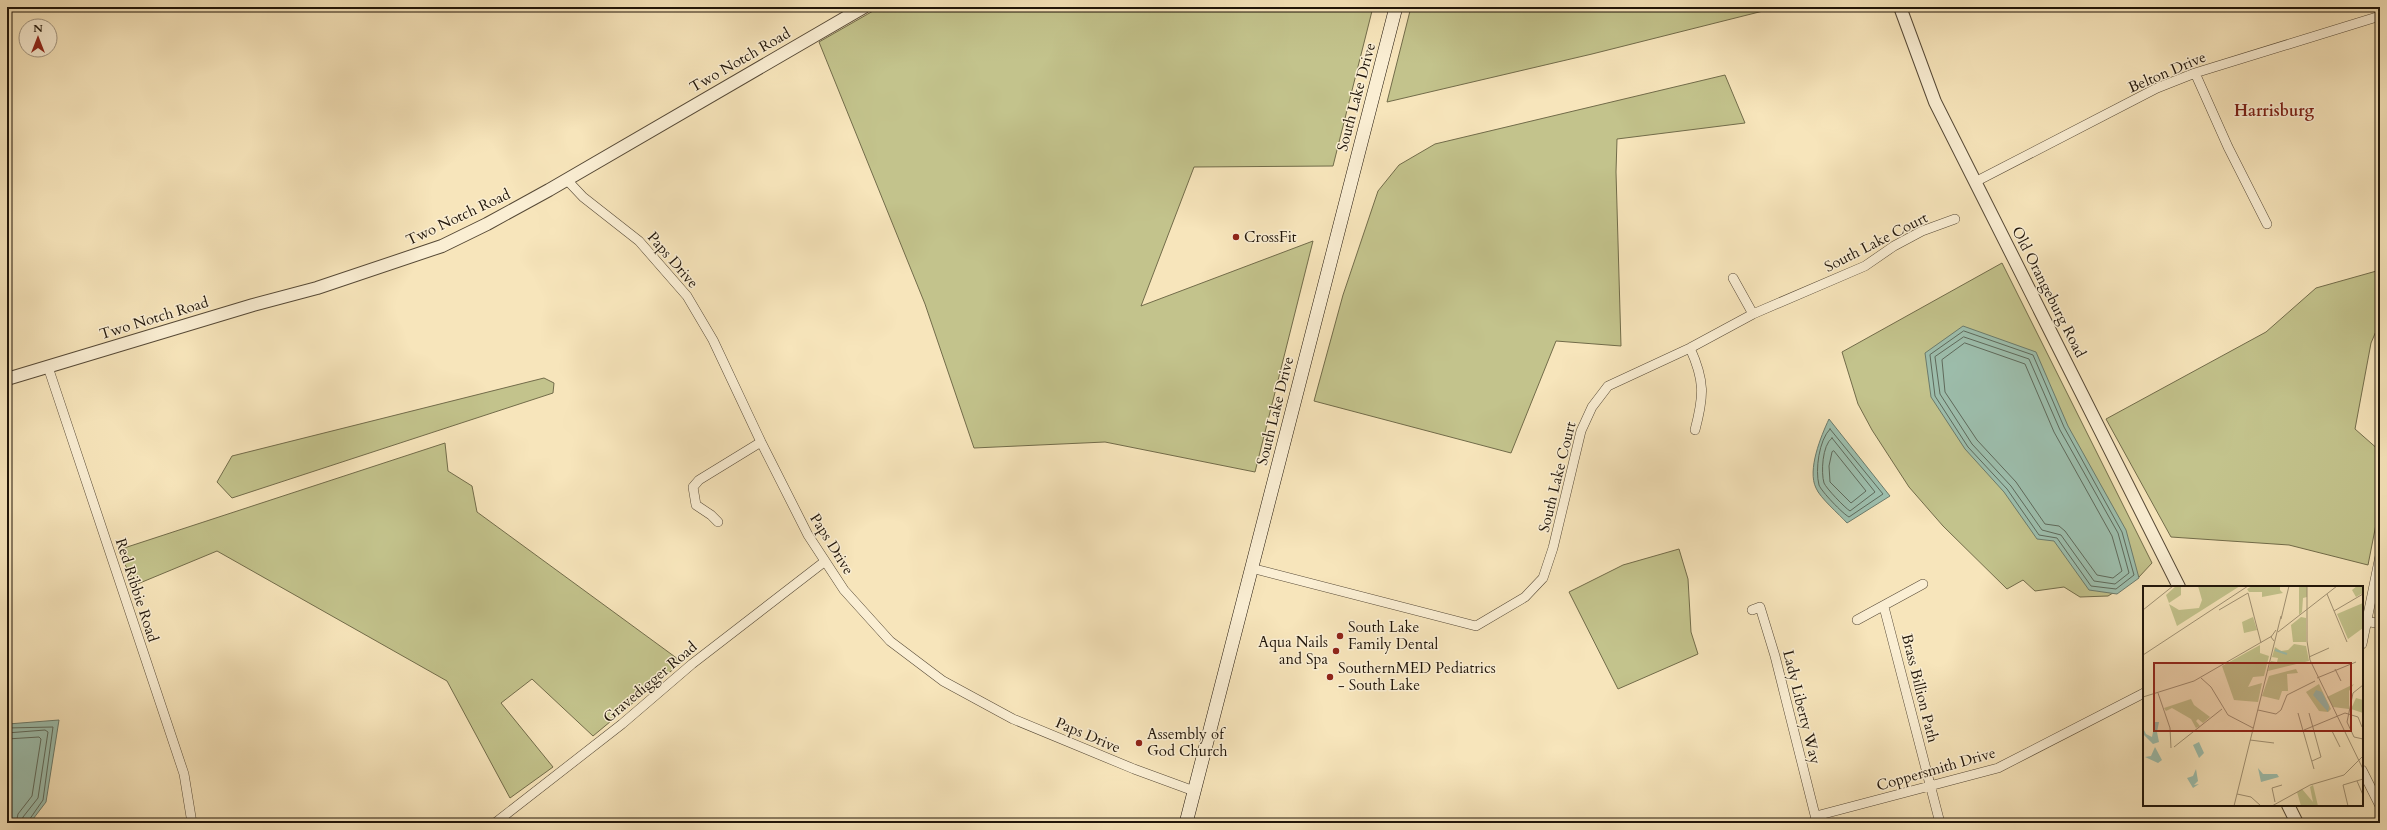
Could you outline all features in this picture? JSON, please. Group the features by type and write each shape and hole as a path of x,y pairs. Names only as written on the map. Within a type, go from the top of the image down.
{"main road":[{"name":"South Lake Drive","path":"1186,823 1396,7"}],"street":[{"name":"Two Notch Road","path":"7,379 253,305 317,288 442,246 487,224 567,180 864,7"},
{"name":"Old Orangeburg Road","path":"1900,7 1935,102 2178,586"},
{"name":"Belton Drive","path":"1976,182 2157,88 2195,73 2380,16"},
{"path":"2195,73 2228,147 2267,224"},
{"name":"Paps Drive","path":"567,180 583,197 639,241 687,296 713,340 761,442 808,535 824,562 844,590 890,641 943,681 1013,719 1134,769 1194,791"},
{"name":"South Lake Court","path":"1251,568 1476,626 1525,597 1543,578 1553,548 1581,431 1592,407 1608,386 1690,348 1754,314 1865,266 1894,246 1922,231 1955,219"},
{"path":"1733,278 1754,314"},
{"path":"1690,348 1697,363 1703,397 1695,430"},
{"name":"Red Ribbie Road","path":"48,367 184,774 192,823"},
{"path":"718,522 711,514 696,505 693,487 699,480 761,442"},
{"path":"2363,632 2364,620 2380,556"},
{"name":"Gravedigger Road","path":"495,823 622,724 692,664 824,562"},
{"path":"1857,620 1884,607 1923,584"},
{"name":"Lady Liberty Way","path":"1752,610 1760,607 1775,656 1816,820"},
{"name":"Brass Billion Path","path":"1884,607 1940,823"},
{"path":"2364,620 2380,624"},
{"name":"Coppersmith Drive","path":"1816,820 1930,785 1998,768 2143,694"},
{"path":"2363,772 2380,806"},
{"path":"2288,806 2297,823"}],"green space":[{"path":"880,7 1373,7 1333,166 1194,167 1141,306 1313,241 1255,472 1105,442 974,448 925,304 819,42"},
{"path":"1411,7 1779,7 1592,54 1387,102"},
{"path":"1725,75 1745,123 1617,139 1616,172 1621,346 1556,341 1511,453 1314,401 1343,295 1378,191 1399,165 1435,144"},
{"path":"2002,263 2152,563 2139,577 2108,596 2080,597 2064,587 2035,591 2023,580 2007,589 1943,526 1909,487 1872,430 1858,404 1842,352"},
{"path":"2380,270 2380,322 2371,343 2355,429 2380,451 2380,504 2368,565 2289,545 2171,537 2106,419 2266,332 2316,288"},
{"path":"544,378 554,383 553,393 232,498 217,482 232,456"},
{"path":"445,443 448,471 472,486 477,512 682,662 593,736 532,679 501,703 553,767 510,798 447,681 217,551 135,585 118,550"},
{"path":"1679,549 1688,579 1691,632 1698,654 1618,689 1569,592 1623,565"}],"water":[{"path":"1963,326 2036,352 2068,426 2126,530 2139,578 2117,594 2089,590 2054,541 2037,539 2004,492 1965,449 1931,397 1925,353"},
{"path":"1829,419 1890,496 1847,523 1821,496 1814,481 1813,472 1816,453"},
{"path":"59,720 46,802 30,823 7,823 8,724"}],"place":[{"name":"CrossFit","path":"1236,237"},
{"name":"South Lake Family Dental","path":"1340,636"},
{"name":"Aqua Nails and Spa","path":"1336,651"},
{"name":"SouthernMED Pediatrics - South Lake","path":"1330,677"},
{"name":"Assembly of God Church","path":"1139,743"}],"district":[{"name":"Harrisburg","path":"2274,110"}]}
